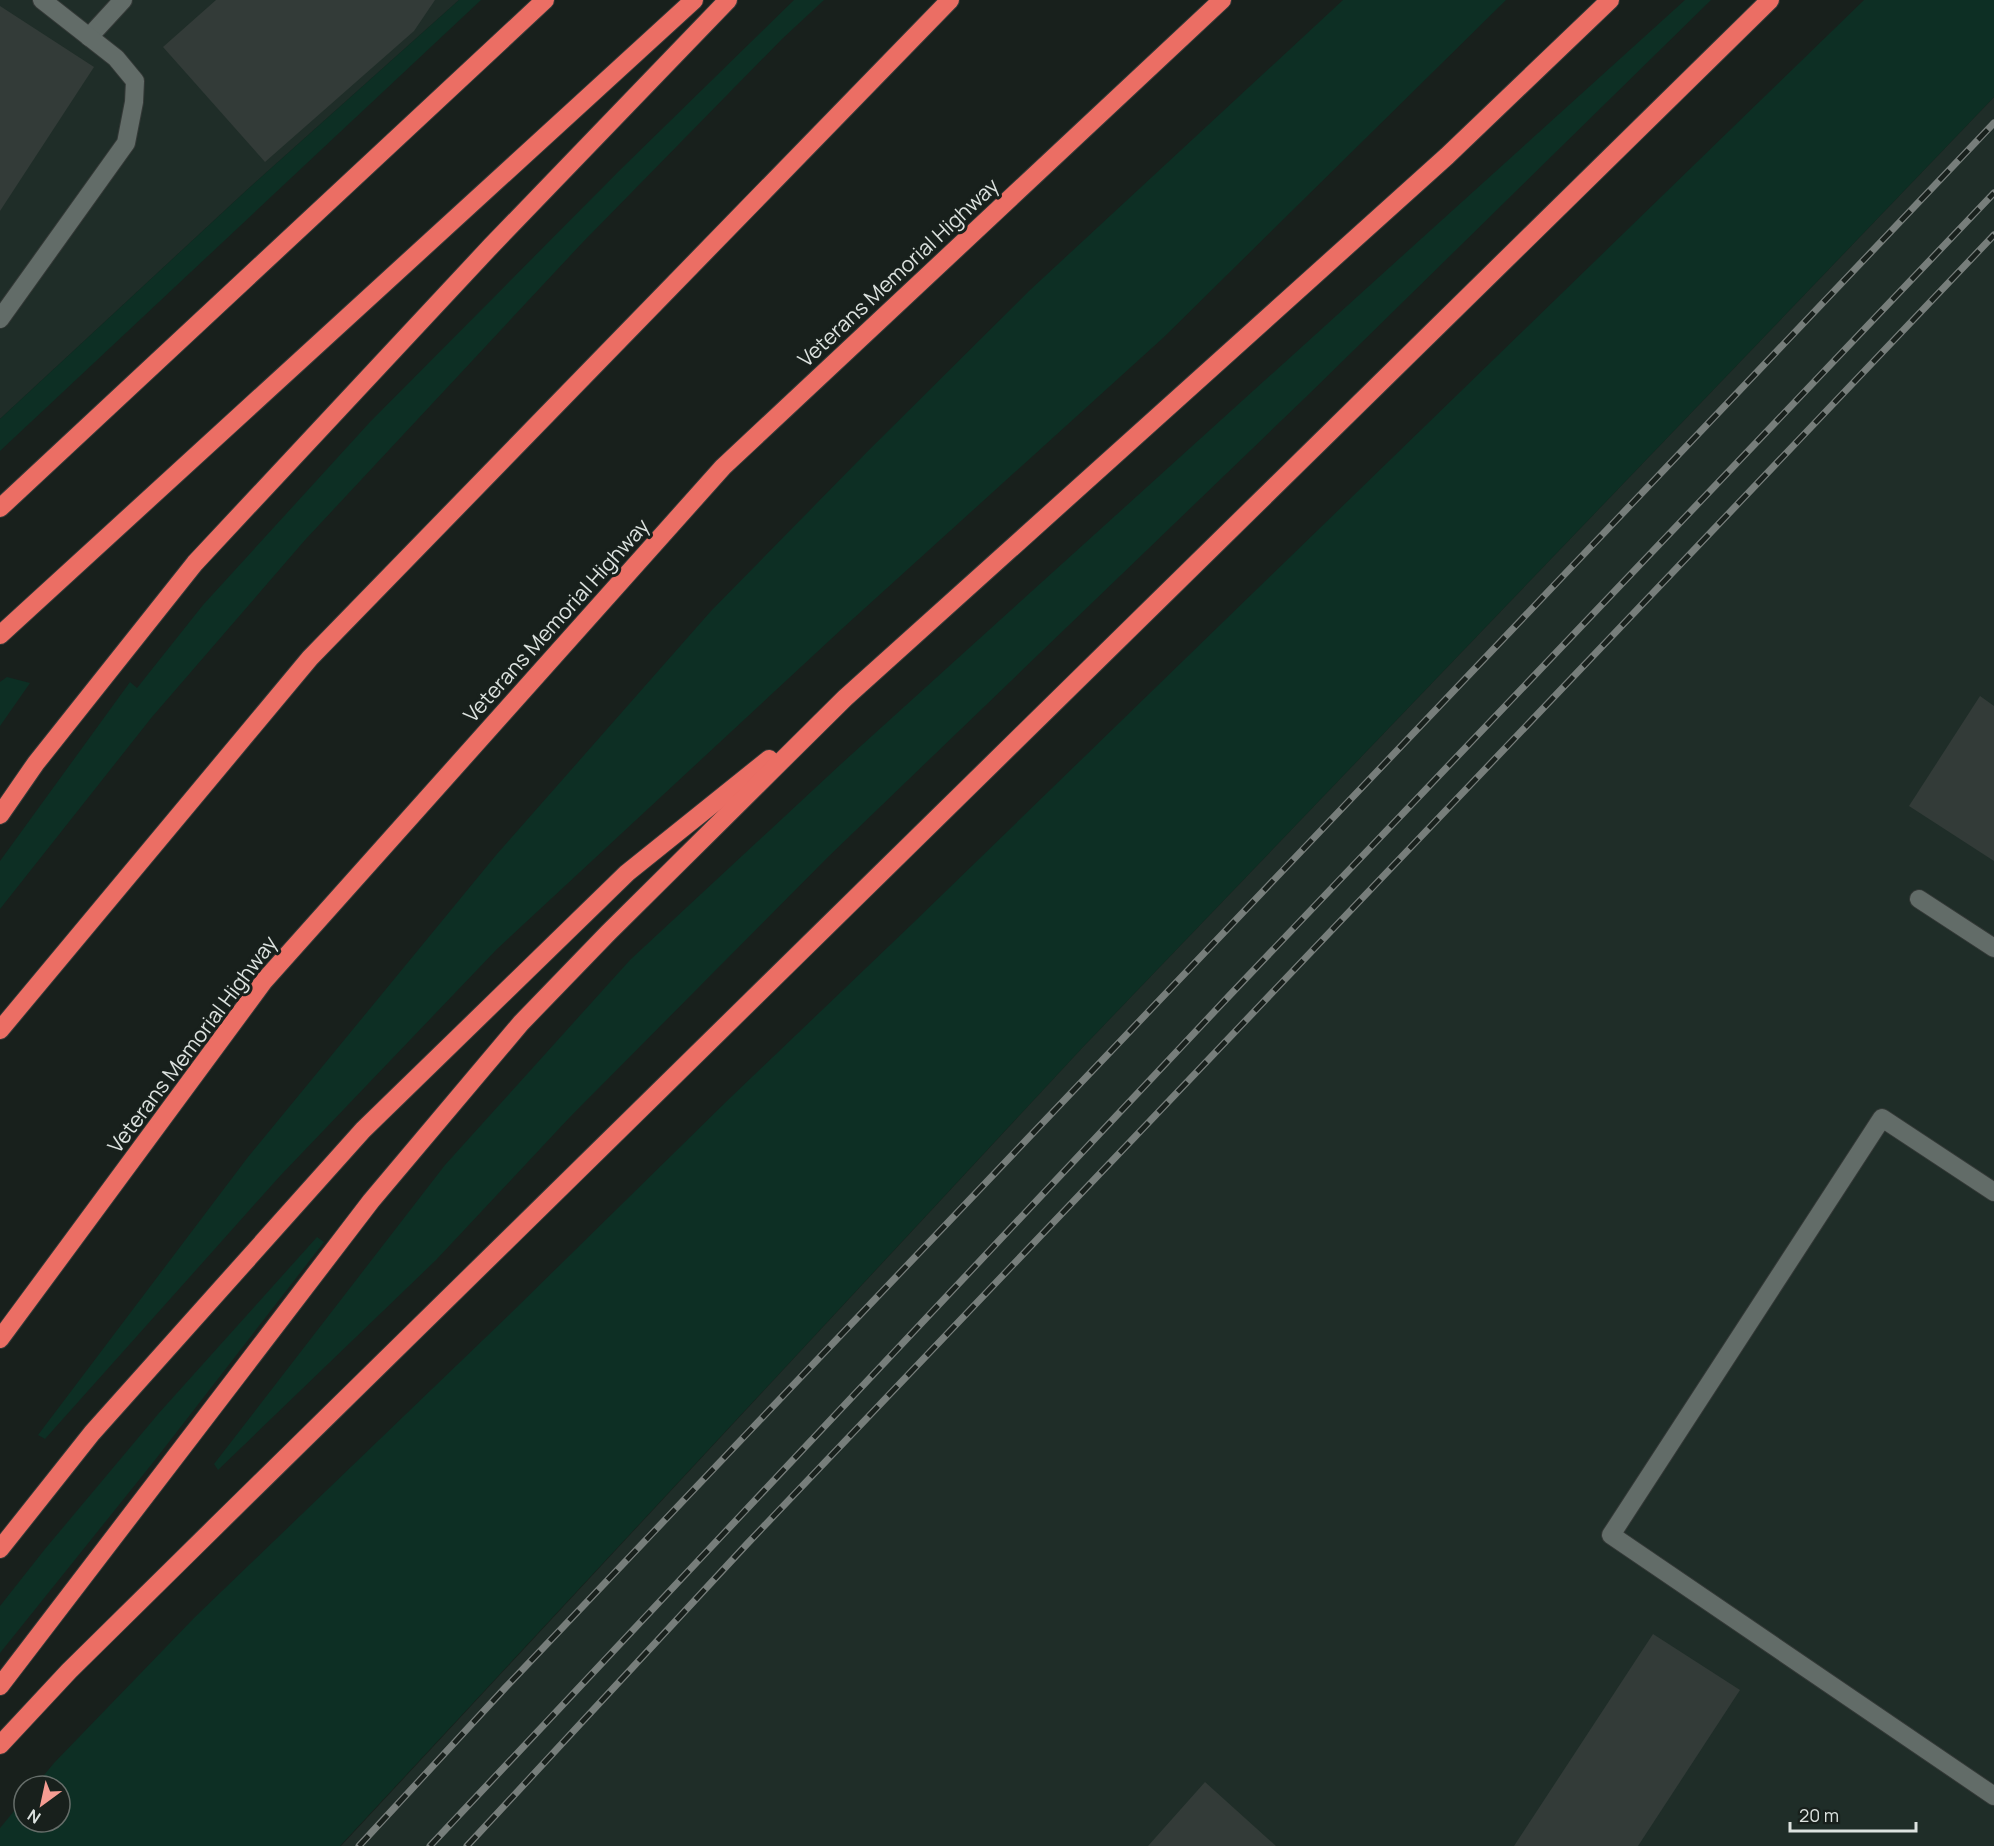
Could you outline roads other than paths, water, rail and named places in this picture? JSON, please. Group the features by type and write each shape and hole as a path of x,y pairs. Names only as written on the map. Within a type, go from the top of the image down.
{"highway":[{"path":"0,508 545,0"},
{"path":"0,635 694,0"},
{"path":"0,815 36,763 195,563 491,246 728,0"},
{"path":"0,1030 310,658 950,0"},
{"name":"Veterans Memorial Highway","path":"0,1339 264,981 723,467 1222,0"},
{"path":"0,1686 300,1291 378,1192 521,1023 608,933 845,698 1447,156 1610,0"},
{"path":"0,1745 69,1671 198,1543 1770,0"},
{"path":"0,1549 92,1433 363,1130 627,873 845,698"}],"lane":[{"path":"0,319 126,143 134,102 135,81 116,58 42,0"},
{"path":"89,37 123,0"},
{"path":"1919,899 1994,948"},
{"path":"1994,1192 1882,1118 1611,1535 1994,1796"}],"railway":[{"path":"359,1846 505,1688 1994,123"},
{"path":"430,1846 1229,996 1994,193"},
{"path":"467,1846 747,1544 1994,235"}]}
